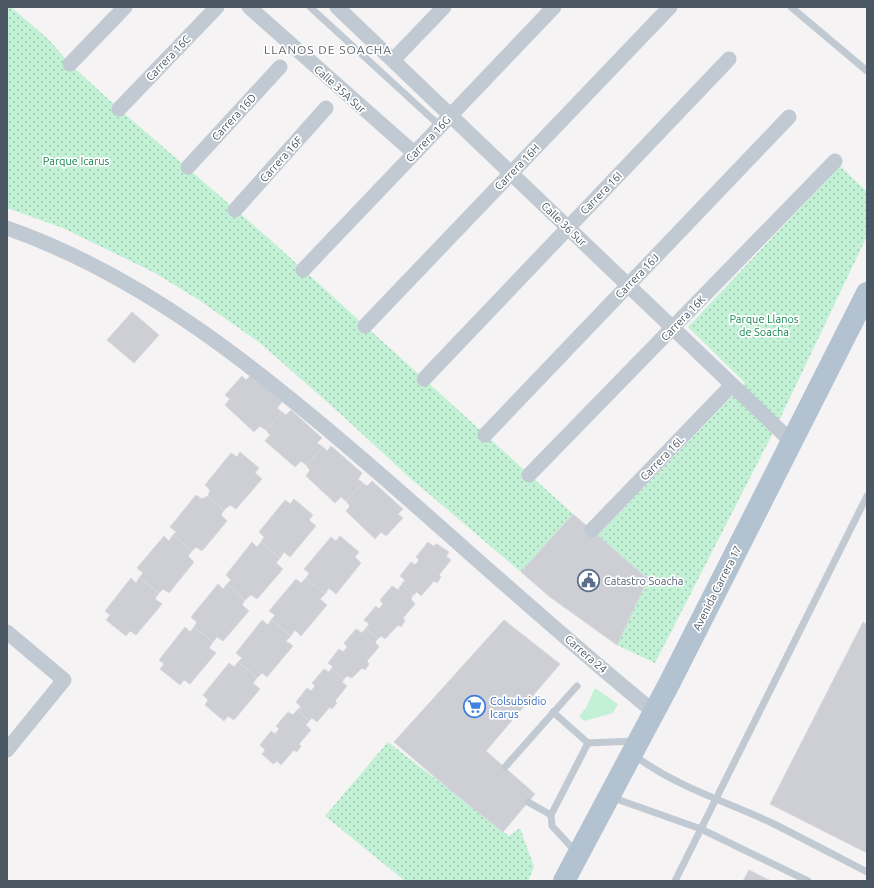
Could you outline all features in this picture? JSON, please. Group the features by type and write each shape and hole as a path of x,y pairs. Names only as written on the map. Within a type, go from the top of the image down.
{"main road":[{"name":"Avenida Carrera 17","path":"564,881 654,712 867,293"}],"street":[{"path":"70,64 124,7"},
{"name":"Carrera 16C","path":"119,108 217,7"},
{"name":"Calle 35A Sur","path":"249,7 414,154"},
{"name":"Calle 36 Sur","path":"337,7 393,60 445,121 511,174 791,441"},
{"path":"393,60 444,7"},
{"name":"Carrera 16G","path":"303,270 554,7"},
{"name":"Carrera 16H","path":"365,326 670,7"},
{"name":"Carrera 16I","path":"424,379 729,59"},
{"name":"Carrera 16D","path":"188,167 280,67"},
{"name":"Carrera 16F","path":"236,210 326,108"},
{"name":"Carrera 16J","path":"485,435 789,117"},
{"name":"Carrera 16K","path":"529,475 835,161"},
{"name":"Carrera 24","path":"7,228 92,266 156,302 226,347 295,401 654,712"},
{"name":"Carrera 16L","path":"592,530 732,385"},
{"path":"7,632 64,680 7,750"}],"lane":[{"path":"310,7 445,121"},
{"path":"791,7 867,71"},
{"path":"675,881 867,496"},
{"path":"505,767 577,686"},
{"path":"553,712 588,743 635,747 655,771 715,800 772,823 867,872"},
{"path":"578,854 563,841 552,826 551,815 588,743"},
{"path":"609,796 701,829 808,881"},
{"path":"528,802 551,815"}],"green space":[{"name":"Parque Icarus","path":"7,7 11,7 49,40 70,64 119,109 266,236 573,514 521,572 409,477 260,343 199,300 155,273 63,228 7,208"},
{"name":"Parque Llanos de Soacha","path":"840,166 867,192 867,236 776,427 655,663 617,645 648,579 597,536 745,383 688,327"},
{"path":"595,688 618,704 613,713 584,721 579,716 586,708"},
{"path":"388,742 509,836 520,828 534,867 528,881 405,881 325,816"}],"building":[{"path":"132,312 159,335 134,363 107,340"},
{"path":"251,375 282,402 277,408 282,412 266,430 260,426 254,432 225,405 230,399 225,395 242,376 246,380"},
{"path":"291,410 322,438 317,443 323,447 306,465 301,461 295,467 265,441 270,435 266,430 282,412 286,415"},
{"path":"331,446 362,473 358,479 363,483 346,501 341,497 335,503 306,476 310,470 306,465 323,447 327,451"},
{"path":"240,452 259,468 255,473 262,479 236,509 230,505 224,510 208,496 210,490 205,485 231,453 237,457"},
{"path":"372,481 403,509 398,514 403,518 386,536 381,532 375,539 346,511 350,506 346,501 363,483 367,486"},
{"path":"196,495 202,499 208,496 224,510 221,515 227,521 202,551 196,547 192,551 173,535 176,532 170,527"},
{"path":"294,499 313,515 309,520 316,526 290,557 284,552 280,558 261,542 264,537 259,532 285,500 290,504"},
{"name":"Catastro Soacha","path":"573,514 648,579 617,645 550,597 521,572"},
{"path":"173,535 192,551 188,556 194,562 169,593 163,589 159,593 139,578 143,573 137,568 164,536 169,541"},
{"path":"340,536 359,552 355,557 361,563 336,594 329,588 325,594 306,578 309,573 304,569 331,537 336,541"},
{"path":"252,542 257,547 261,542 280,558 276,563 283,569 257,599 251,595 245,600 227,584 231,580 226,575"},
{"path":"428,542 433,546 437,544 449,552 446,556 451,560 439,575 441,577 437,583 434,581 421,596 417,592 413,595 402,584 405,580 400,576 411,562 415,565 419,560 416,557"},
{"path":"131,578 136,583 139,578 159,593 155,599 162,604 136,635 130,631 126,636 106,620 110,615 105,611"},
{"path":"306,578 325,594 320,599 327,605 301,636 295,630 291,636 271,620 275,615 269,611 296,579 301,583"},
{"path":"218,584 223,589 227,584 245,600 242,605 249,611 223,641 217,637 213,642 194,627 197,622 191,617"},
{"path":"402,584 413,595 411,599 415,604 403,618 405,621 401,627 398,625 385,639 381,636 378,639 366,628 369,624 364,620 376,606 379,609 383,604 380,600 392,586 398,590"},
{"path":"262,620 268,625 271,620 291,636 286,641 293,646 267,677 262,673 257,678 238,662 242,658 236,653"},
{"name":"Colsubsidio Icarus","path":"504,620 560,664 486,751 535,794 503,832 450,790 394,742"},
{"path":"863,622 867,625 867,853 770,804"},
{"path":"185,627 190,632 194,627 213,642 209,648 216,653 190,684 184,680 180,685 160,669 164,664 159,660"},
{"path":"366,628 378,639 375,642 379,647 367,661 369,664 365,670 362,668 352,678 347,676 344,679 331,669 333,667 328,663 339,649 343,652 347,647 344,643 356,629 362,633"},
{"path":"238,662 257,678 253,683 260,689 234,720 228,716 224,721 205,705 208,700 203,695 229,663 234,667"},
{"path":"324,669 329,672 331,669 344,679 342,682 347,686 335,701 337,703 332,709 330,707 317,722 312,718 309,721 297,710 301,707 296,702 307,688 311,691 315,686 312,683"},
{"path":"297,710 309,721 306,725 311,730 299,744 301,746 297,752 294,750 281,765 277,761 273,764 262,754 265,750 260,745 271,731 275,734 279,729 276,726 288,712 293,715"},
{"path":"749,870 771,881 743,881"}],"place":[{"name":"Catastro Soacha","path":"589,581"},
{"name":"Colsubsidio Icarus","path":"475,707"}],"district":[{"name":"LLANOS DE SOACHA","path":"328,49"}]}
